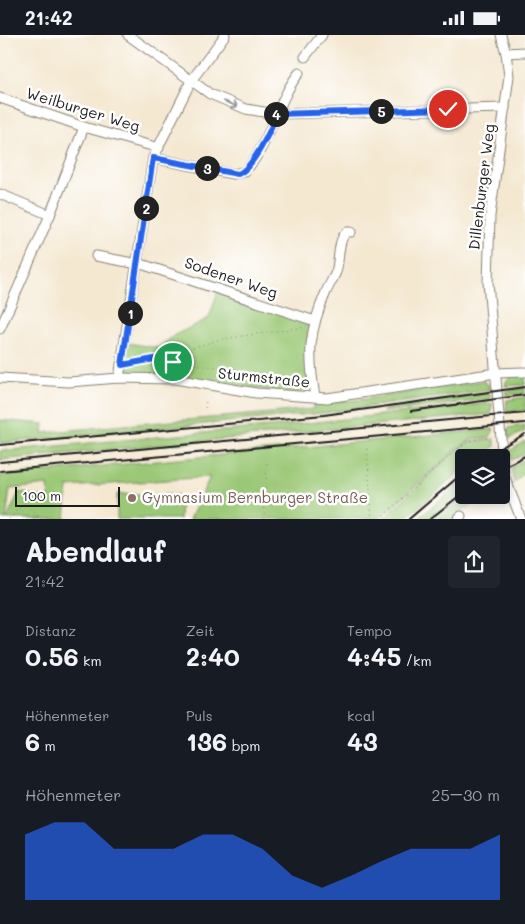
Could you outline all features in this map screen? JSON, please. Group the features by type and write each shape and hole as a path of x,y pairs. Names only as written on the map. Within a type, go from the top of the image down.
{"street":[{"path":"120,378 153,158 191,81 225,35"},
{"path":"305,57 322,35"},
{"name":"Dillenburger Weg","path":"501,35 509,76 490,216 488,253 504,475 521,519"},
{"path":"133,36 191,81 227,103 246,109 276,114 506,108"},
{"path":"506,53 525,52"},
{"path":"153,158 238,174 248,168 274,122 292,82 299,73"},
{"name":"Weilburger Weg","path":"0,98 84,127 158,148"},
{"path":"0,329 50,215 84,127"},
{"path":"0,194 50,215"},
{"path":"315,397 309,349 314,323 336,271 343,237 347,232 351,232"},
{"name":"Sodener Weg","path":"96,256 138,263 314,323"},
{"name":"Sturmstraße","path":"0,377 69,382 120,378 175,379 256,393 327,398 496,373 525,371"}],"path":[{"path":"122,365 154,359 222,339 290,331 314,323"},
{"path":"154,359 295,380 304,383 315,397"},
{"path":"205,407 206,401"},
{"path":"380,519 462,445 472,440 501,436"},
{"path":"367,449 372,519"},
{"path":"264,519 267,459"},
{"path":"9,519 24,503 42,519"}],"green space":[{"path":"218,291 307,321 310,328 306,353 309,385 307,390 293,394 173,376 124,374 128,343 159,348 173,336 209,318"},
{"path":"525,374 525,385 505,386 509,378"},
{"path":"483,381 489,385 489,390 323,413 0,443 0,420 44,424 43,433 313,409 315,403 358,400"},
{"path":"525,388 525,394 506,395 506,391"},
{"path":"490,393 490,399 383,412 386,408"},
{"path":"525,397 525,411 506,411 507,400"},
{"path":"492,403 491,414 0,460 0,451 280,426"},
{"path":"525,425 525,431 509,439 508,428"},
{"path":"494,429 490,437 472,439 455,449 379,519 190,519 210,477 68,487 65,519 7,519 19,492 49,499 48,485 10,489 6,519 0,519 0,476"},
{"path":"491,439 495,441 495,446 491,449 459,449 469,442"},
{"path":"525,441 525,454 512,460 510,451"},
{"path":"455,452 455,476 405,519 383,519"},
{"path":"525,459 525,472 514,483 511,467"},
{"path":"455,487 455,497 428,519 418,519"},
{"path":"117,494 178,495 181,498 180,519 117,519"},
{"path":"455,504 474,504 455,519 435,519"}],"railway":[{"path":"0,445 324,415 525,387"},
{"path":"411,411 525,395"},
{"path":"0,462 525,413"},
{"path":"0,471 525,423"},
{"path":"498,449 525,434"},
{"path":"510,464 525,456"},
{"path":"409,519 455,480"},
{"path":"430,519 455,499"}],"place":[{"name":"Gymnasium Bernburger Straße","path":"132,498"}],"route":[{"path":"173,362 154,359 122,365 153,158 238,174 248,168 274,122 276,114 448,109"}]}
